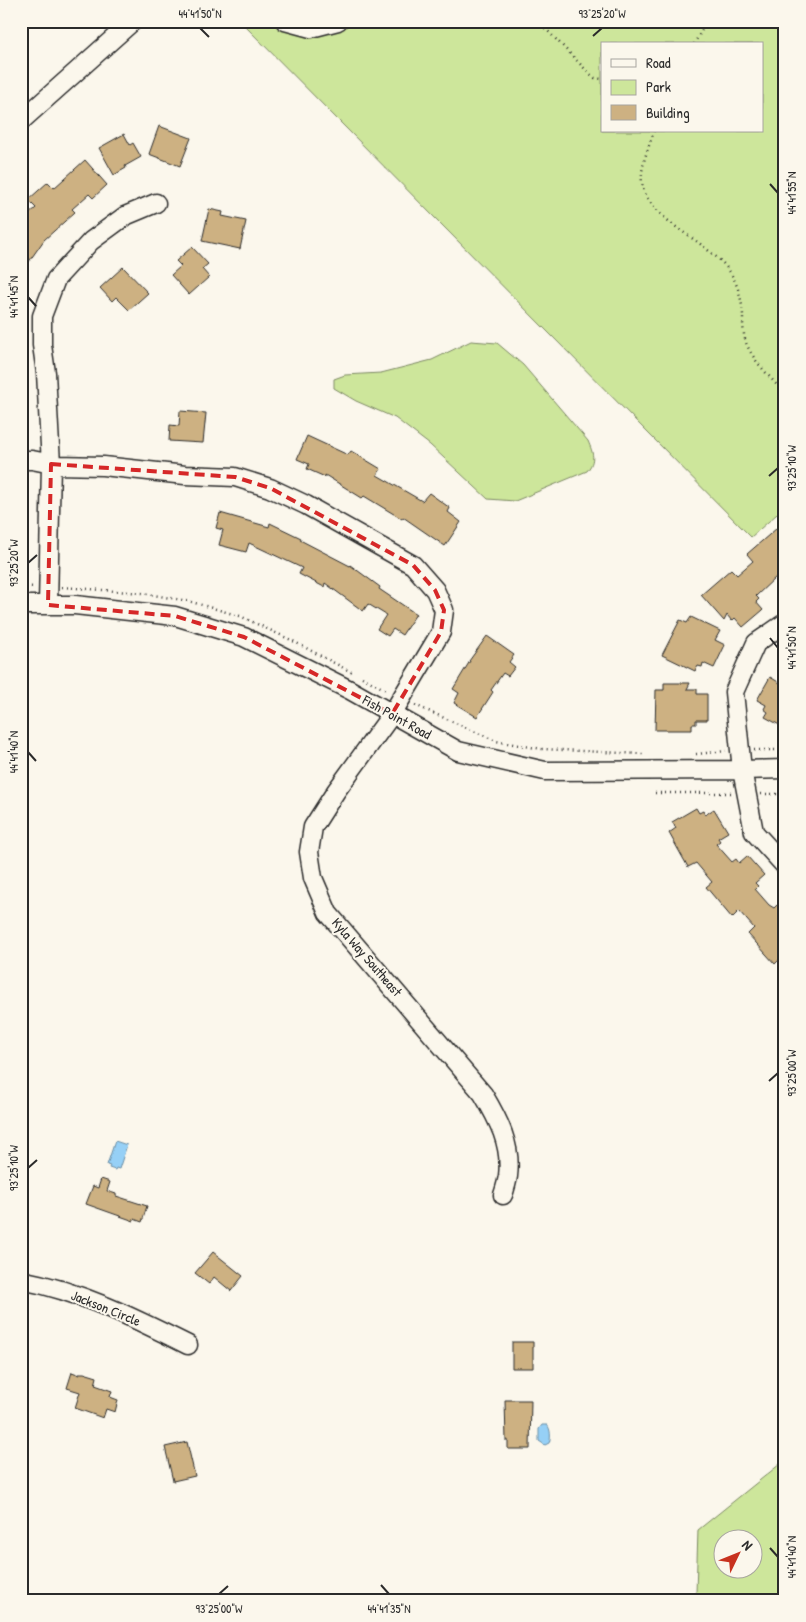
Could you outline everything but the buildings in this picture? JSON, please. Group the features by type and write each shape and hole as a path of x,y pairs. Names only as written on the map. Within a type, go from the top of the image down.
{"street":[{"path":"21,121 133,21"},
{"path":"285,21 311,28 338,21"},
{"path":"48,605 51,464 46,373 42,344 42,316 56,279 91,240 125,216 156,203"},
{"name":"Kyla Way Southeast","path":"21,460 185,475 236,477 270,488 306,505 413,565 435,590 444,610 441,632 392,714 336,791 313,827 309,852 313,878 328,913 483,1094 498,1120 507,1144 508,1175 503,1195"},
{"name":"Fish Point Road","path":"21,605 75,605 175,616 244,637 350,690 458,751 545,771 785,769"},
{"path":"785,623 756,643 734,692 742,770 754,832 785,866"},
{"name":"Jackson Circle","path":"21,1280 45,1284 114,1308 188,1344"}],"path":[{"path":"538,21 590,74 595,78 601,79"},
{"path":"695,42 707,21"},
{"path":"654,132 642,172 642,184 645,191 664,217 721,261 730,272 740,296 747,345 752,354 785,394"},
{"path":"655,793 785,794"}],"highlighted area":[{"path":"51,464 235,477 270,488 413,565 435,590 444,610 441,632 392,714 244,637 175,616 48,605"}],"green space":[{"path":"240,21 785,21 785,507 751,537"},
{"path":"471,341 497,343 523,365 588,441 593,460 587,471 515,501 488,499 430,445 395,418 356,401 334,388 334,379 345,375 381,373 432,360"},
{"path":"785,1460 785,1601 687,1601 696,1593 698,1530"}],"water":[{"path":"115,1141 127,1145 119,1169 116,1168 115,1170 107,1165"},
{"path":"542,1425 547,1425 550,1431 549,1443 545,1445 539,1441 539,1429"}]}
